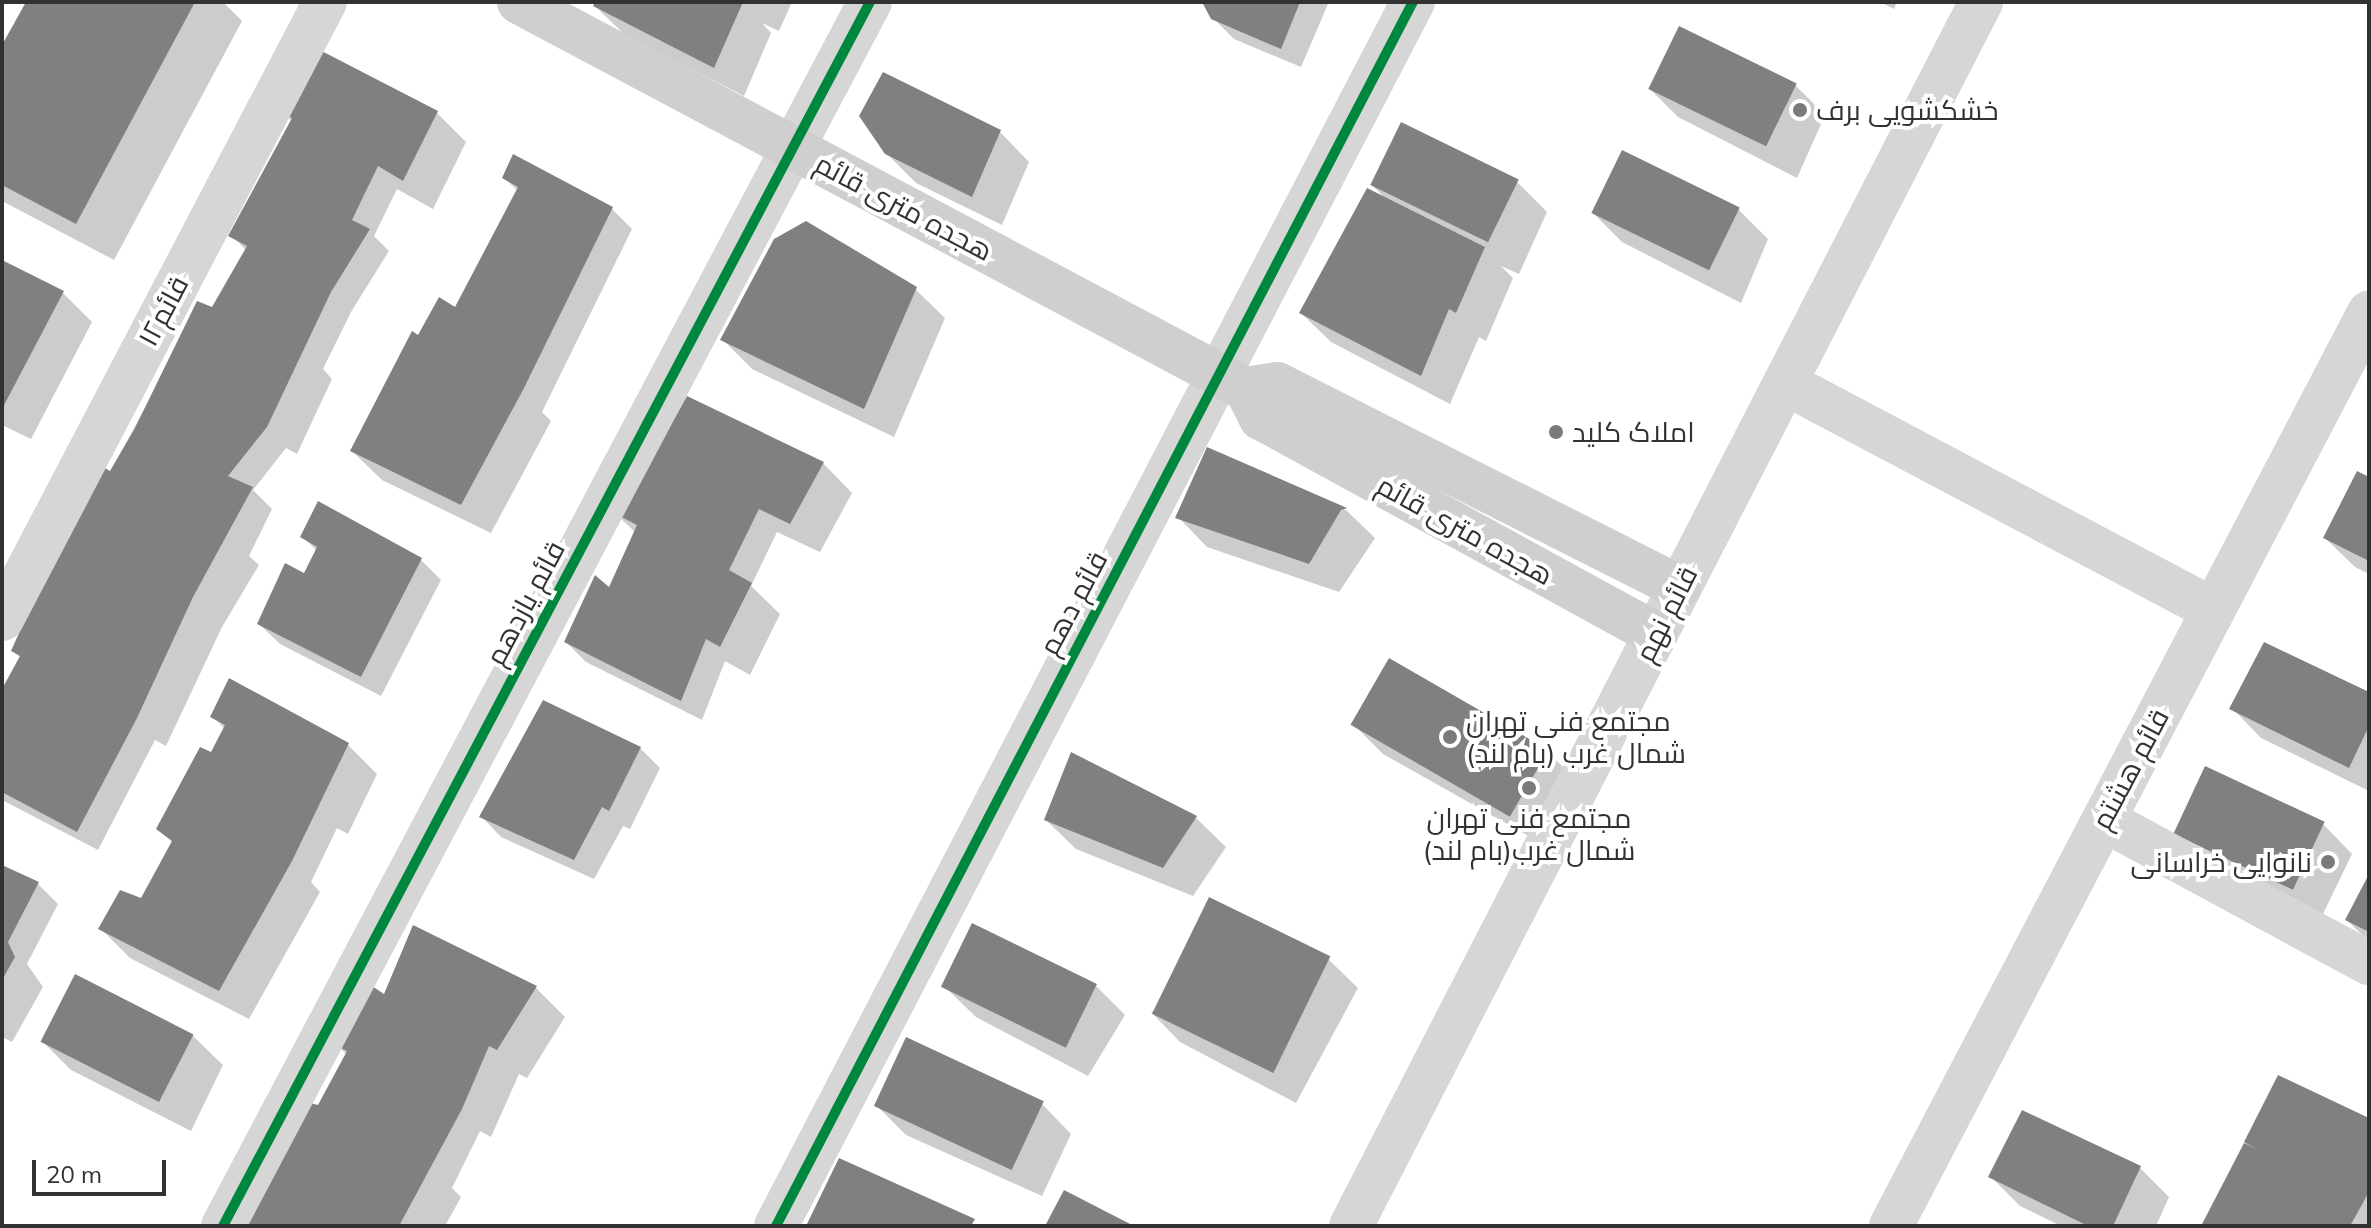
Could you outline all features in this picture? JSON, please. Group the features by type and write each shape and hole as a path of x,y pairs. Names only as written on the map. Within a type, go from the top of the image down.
{"street":[{"name":"قائم۱۲","path":"2,619 325,2"},
{"name":"هجده متری قائم","path":"519,2 1233,381 1277,384 1679,587"},
{"name":"قائم یازدهم","path":"223,1226 870,2"},
{"name":"قائم دهم","path":"776,1226 1233,381 1413,2"},
{"name":"قائم نهم","path":"1351,1226 1981,2"},
{"name":"قائم هشتم","path":"1891,1226 2369,313"},
{"name":"هجده متری قائم","path":"1233,381 1261,418 1656,634"},
{"path":"1785,383 2213,610"},
{"path":"2104,820 2369,963"}],"building":[{"path":"26,2 195,2 76,224 2,185 2,45"},
{"path":"595,2 743,2 714,68 593,6"},
{"path":"1202,2 1300,2 1281,49 1211,19"},
{"path":"1679,26 1797,83 1766,146 1648,89"},
{"path":"310,45 438,111 403,181 378,166 352,220 370,229 331,292 267,427 228,476 253,487 193,597 137,718 77,832 2,792 2,689 20,656 11,651 95,462 110,471 134,430 197,301 212,307 247,246 228,236 292,118 280,112"},
{"path":"883,72 1001,130 972,197 885,154 859,116"},
{"path":"1401,122 1519,179 1488,242 1370,185"},
{"path":"1622,150 1740,207 1709,270 1591,213"},
{"path":"513,154 613,207 523,390 461,505 350,451 412,331 418,335 439,297 455,307 518,187 502,178"},
{"path":"1367,188 1485,247 1456,313 1449,309 1421,376 1299,313"},
{"path":"806,221 917,287 864,409 720,340 774,239"},
{"path":"2,260 64,291 2,409"},
{"path":"687,396 824,462 790,524 759,509 729,570 752,583 720,647 706,639 681,701 564,642 595,575 609,587 637,525 612,512 651,460"},
{"path":"1207,447 1347,508 1341,510 1309,564 1175,518"},
{"path":"2357,471 2369,477 2369,561 2323,538"},
{"path":"318,501 422,558 361,677 257,624 285,563 304,573 317,547 300,537"},
{"path":"2264,642 2369,692 2369,726 2349,768 2229,709"},
{"name":"مجتمع فنی تهران شمال غرب (بام لند)","path":"1389,658 1548,750 1510,817 1350,725"},
{"path":"229,678 349,743 292,861 219,991 98,929 120,890 141,898 172,841 156,829 200,747 211,752 225,725 210,717"},
{"path":"543,700 641,747 609,811 602,807 574,860 479,817"},
{"path":"1071,752 1197,816 1163,868 1044,820"},
{"path":"2205,766 2325,822 2293,890 2173,834"},
{"path":"2,865 39,882 8,942 15,957 2,980"},
{"path":"2369,874 2369,932 2345,920"},
{"path":"1209,897 1330,956 1273,1073 1152,1014"},
{"path":"972,923 1097,984 1066,1048 941,987"},
{"path":"413,925 537,986 497,1050 489,1046 462,1109 399,1226 246,1226 310,1103 318,1105 347,1051 333,1044 369,984 384,994"},
{"path":"75,974 194,1034 159,1102 40,1042"},
{"path":"906,1037 1044,1101 1012,1170 874,1106"},
{"path":"2278,1075 2369,1118 2369,1191 2364,1201 2350,1226 2201,1226 2244,1143 2259,1150 2244,1142"},
{"path":"2022,1110 2141,1166 2113,1226 2088,1226 1988,1177"},
{"path":"839,1158 975,1219 971,1226 806,1226"},
{"path":"1064,1190 1134,1226 1045,1226"}],"cycle path":[{"path":"223,1226 870,2"},
{"path":"776,1226 1413,2"}],"place":[{"name":"خشکشویی برف","path":"1800,110"},
{"name":"املاک کلید","path":"1556,432"},
{"name":"مجتمع فنی تهران شمال غرب (بام لند)","path":"1450,737"},
{"name":"مجتمع فنی تهران شمال غرب(بام لند)","path":"1529,788"},
{"name":"نانوایی خراسانی","path":"2328,862"}]}
